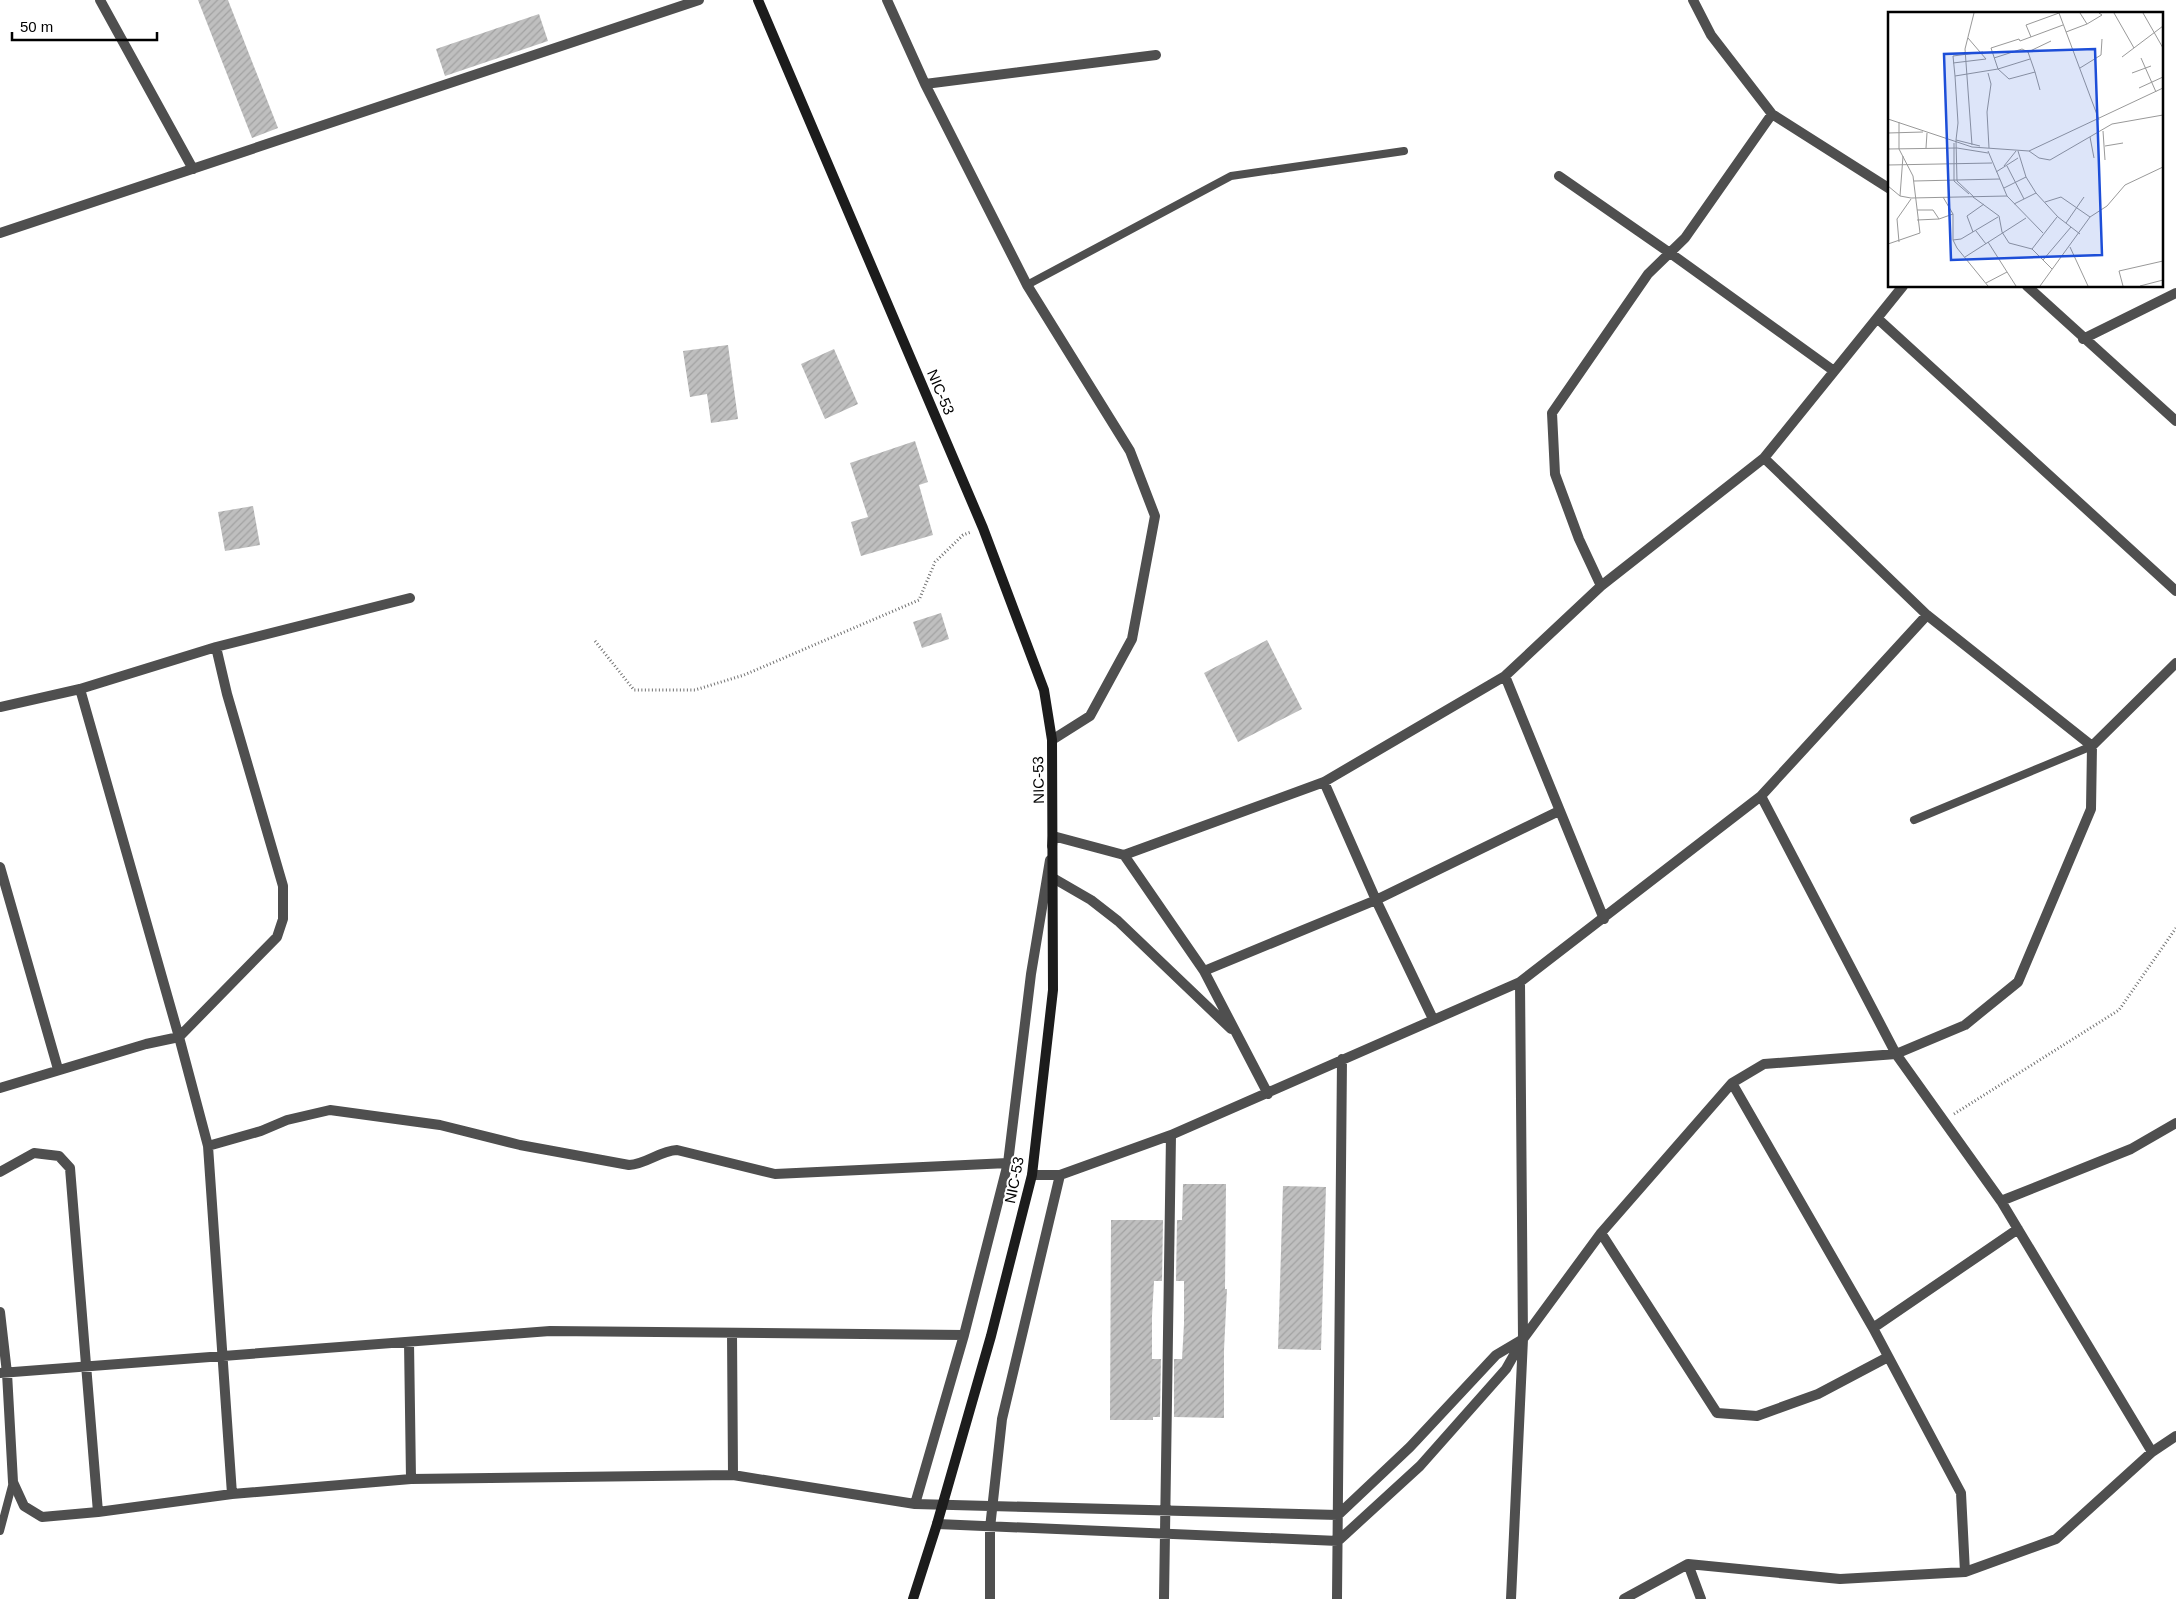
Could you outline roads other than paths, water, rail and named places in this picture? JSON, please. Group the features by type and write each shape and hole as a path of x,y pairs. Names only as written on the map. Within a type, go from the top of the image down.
{"main road":[{"name":"NIC-53","path":"758,0 984,528 1044,690 1052,740 1053,990 1032,1175 991,1336 943,1504 913,1599"}],"street":[{"path":"100,0 193,170"},
{"path":"0,233 699,0"},
{"path":"887,0 924,84 1027,285 1130,451 1155,516 1132,639 1090,716 1052,740"},
{"path":"1693,0 1711,35 1772,114 1888,188"},
{"path":"924,84 1156,55"},
{"path":"1601,586 1579,540 1555,474 1552,413 1648,274 1685,238 1772,114"},
{"path":"1559,176 1670,253 1834,372"},
{"path":"915,1504 964,1336 1008,1163 1031,974 1053,836 1124,855 1324,782 1505,676 1601,586 1764,458 1901,288"},
{"path":"2029,288 2176,421"},
{"path":"2084,339 2176,294"},
{"path":"1877,318 2176,591"},
{"path":"1764,458 1928,615 2092,746"},
{"path":"0,707 80,689 216,647 410,598"},
{"path":"1032,1175 1060,1175 1170,1135 1268,1094 1342,1059 1520,982 1761,796 1928,615"},
{"path":"0,1088 58,1069 146,1044 179,1037 276,937 283,919 283,886 227,694 216,647"},
{"path":"937,1524 990,1528 1338,1541 1420,1466 1506,1369 1523,1339 1601,1234 1732,1083 1764,1064 1896,1054 1965,1024 2018,982 2091,809 2092,746 2176,663"},
{"path":"1505,676 1604,919"},
{"path":"80,689 208,1146 232,1494"},
{"path":"1324,782 1376,900 1433,1019"},
{"path":"1761,796 1896,1054 2001,1201 2152,1452"},
{"path":"1204,971 1376,900 1559,810"},
{"path":"1124,855 1204,971 1268,1094"},
{"path":"0,868 58,1069"},
{"path":"1053,878 1091,900 1118,921 1237,1034"},
{"path":"1511,1599 1523,1339 1520,982"},
{"path":"1336,1599 1342,1059"},
{"path":"1732,1083 1873,1328 1961,1493 1965,1572"},
{"path":"208,1146 261,1131 287,1120 330,1110 440,1126 520,1145 629,1165 640,1165 666,1151 677,1150 775,1174 1008,1163"},
{"path":"2001,1201 2131,1149 2176,1123"},
{"path":"1164,1599 1170,1135"},
{"path":"0,1172 34,1153 59,1156 70,1168 98,1512"},
{"path":"990,1599 990,1528 1002,1419 1060,1175"},
{"path":"1873,1328 2018,1229"},
{"path":"1601,1234 1717,1413 1757,1416 1818,1394 1888,1357"},
{"path":"0,1312 13,1482 24,1506 42,1517 98,1512 232,1494 411,1479 733,1475 915,1504 1166,1509 1338,1515 1410,1447 1496,1355 1523,1339"},
{"path":"4,1373 550,1331 964,1336"},
{"path":"732,1333 733,1475"},
{"path":"409,1342 411,1479"},
{"path":"1624,1599 1688,1564 1840,1579 1965,1572 2056,1539 2152,1452 2176,1436"},
{"path":"1410,1447 1420,1466"},
{"path":"1688,1564 1700,1599"}],"lane":[{"path":"1027,285 1231,176 1404,151"},
{"path":"1914,820 2092,746"},
{"path":"0,1531 13,1482"}]}
